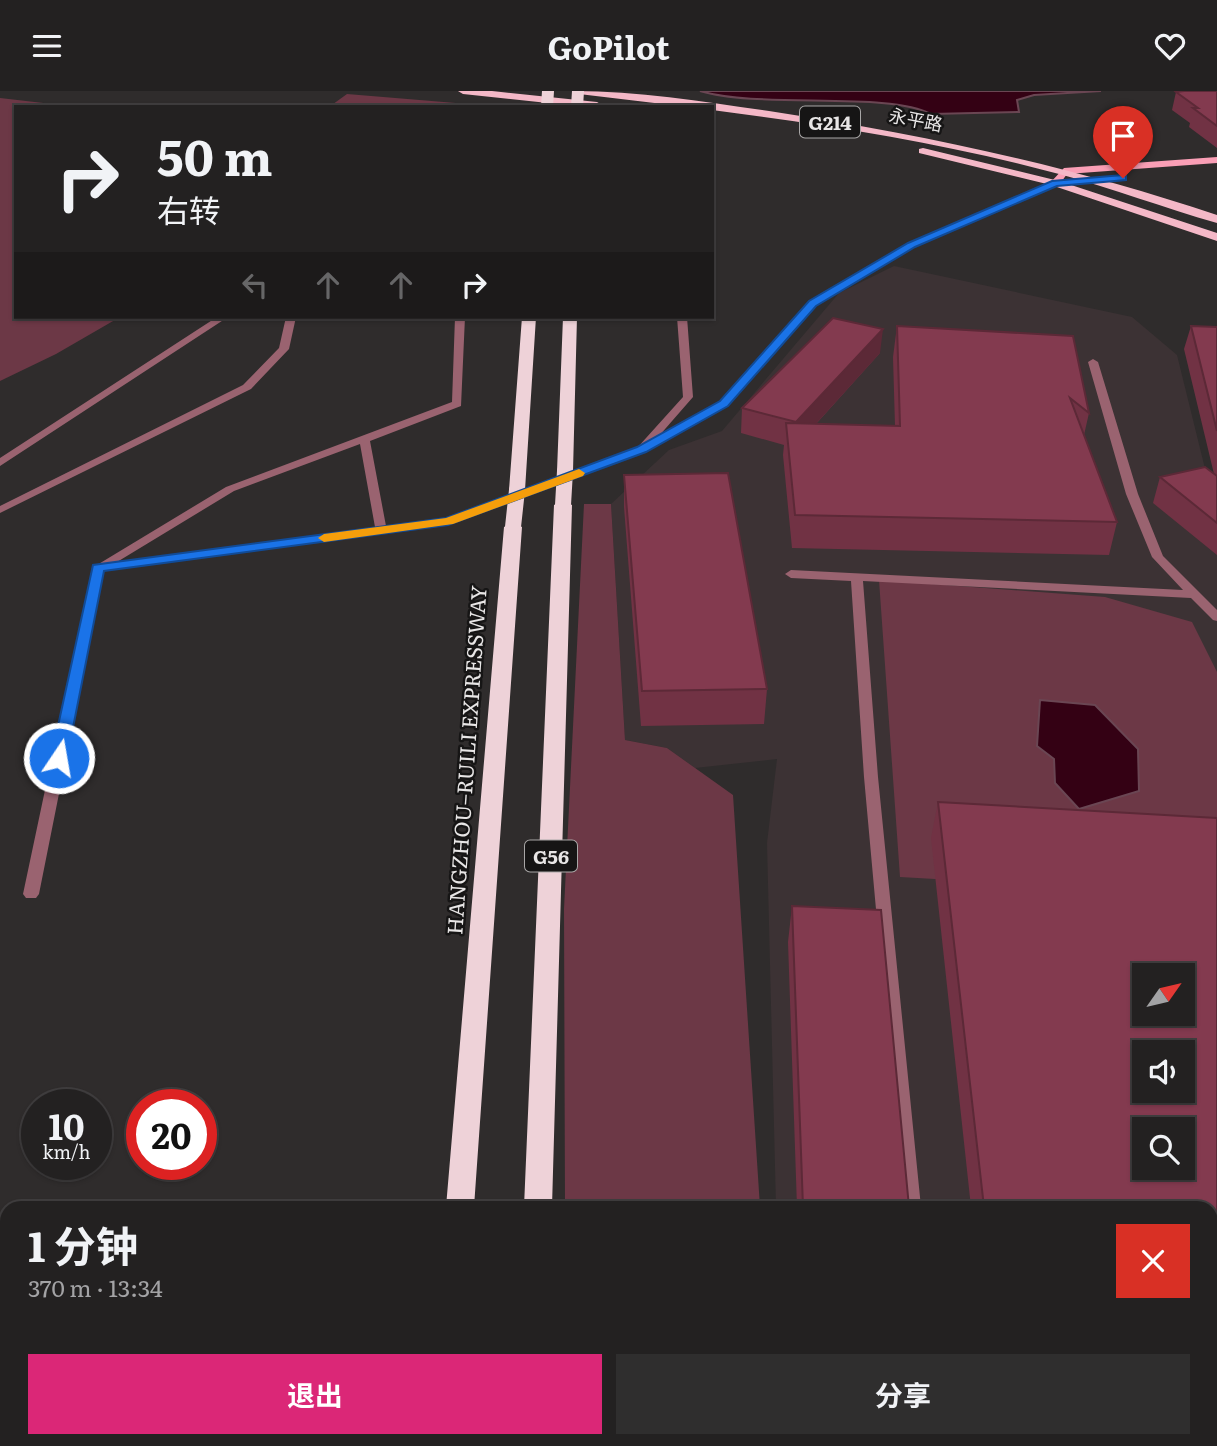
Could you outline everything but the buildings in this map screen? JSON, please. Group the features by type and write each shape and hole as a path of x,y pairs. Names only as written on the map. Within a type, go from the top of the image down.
{"highway":[{"path":"463,91 591,105"},
{"path":"532,91 596,93"},
{"name":"永平路","path":"579,91 693,105"},
{"name":"永平路","path":"714,108 839,123 939,141 1097,180"},
{"name":"永平路","path":"714,118 892,145 1055,183"},
{"name":"G214","path":"1097,180 1217,219"},
{"name":"G214","path":"1055,183 1217,237"},
{"name":"HANGZHOU–RUILI EXPRESSWAY","path":"460,1201 529,319"},
{"name":"G56","path":"538,1201 570,319"}],"main road":[{"path":"1055,183 1064,171 1217,160"},
{"path":"1055,183 1217,170"}],"street":[{"path":"98,568 448,521 641,450 724,403 812,303 911,245 1055,183"},
{"path":"0,463 220,319"},
{"path":"0,510 247,387 284,349 291,319"},
{"path":"31,894 98,568 230,489 457,404 460,319"},
{"path":"641,450 688,397 682,319"},
{"path":"1093,362 1132,494 1158,557 1217,617"},
{"path":"364,439 381,531"},
{"path":"791,574 1194,594"},
{"path":"857,577 871,777 911,1201"}],"shaded area":[{"path":"700,91 1101,91 1034,95 1017,100 1019,112 931,114 911,107 885,103 755,99"},
{"path":"347,94 480,105 332,105"},
{"path":"0,98 61,105 14,105 14,319 117,319 56,354 0,381"},
{"path":"894,266 1132,317 1177,355 1211,493 1217,497 1217,1201 776,1201 767,843 777,759 695,768 667,748 625,740 611,504 669,450 722,431 839,293"},
{"path":"584,504 611,504 625,740 667,748 733,795 760,1201 565,1201 564,909"},
{"path":"879,580 1105,597 1192,622 1217,672 1217,895 900,877"},
{"path":"1040,700 1095,705 1138,749 1139,791 1079,809 1055,783 1054,759 1037,746"}],"slow traffic":[{"path":"324,538 448,521 579,473"}],"route":[{"path":"59,758 98,568 448,521 641,450 724,403 749,378 812,303 911,245 1055,183 1123,178"}]}
